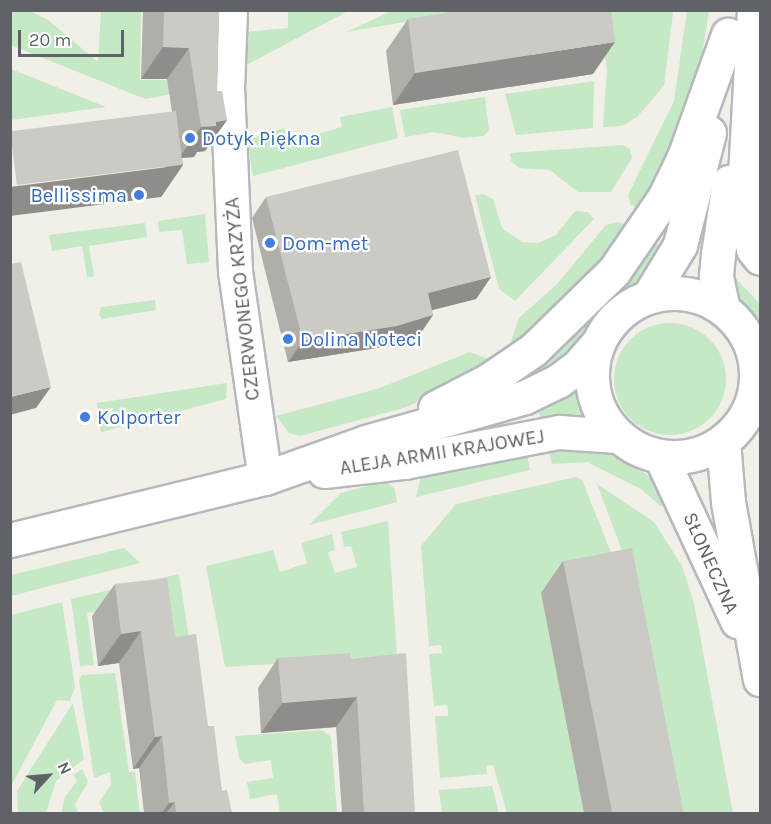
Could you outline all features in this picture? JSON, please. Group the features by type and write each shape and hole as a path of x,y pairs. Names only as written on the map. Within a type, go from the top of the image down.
{"street":[{"name":"CZERWONEGO KRZYŻA","path":"230,10 227,87 235,271 266,478"},
{"path":"754,10 743,213 753,249 760,258"},
{"name":"ALEJA ARMII KRAJOWEJ","path":"366,442 512,366 559,328 614,271 664,198 684,157 730,23"},
{"name":"ALEJA ARMII KRAJOWEJ","path":"649,296 680,245 700,176 730,23"},
{"path":"741,321 690,294 649,296 619,313 597,344 591,380 598,408 618,436 635,449 661,457 695,455 723,441 738,427 755,402 756,379 752,348 718,254 750,59"},
{"name":"ALEJA ARMII KRAJOWEJ","path":"10,540 266,478 366,442 525,397 558,381 578,366 597,344"},
{"name":"ALEJA ARMII KRAJOWEJ","path":"266,478 404,462 559,432 618,436"},
{"name":"SŁONECZNA","path":"723,441 728,502 760,674"},
{"name":"SŁONECZNA","path":"661,457 760,674"}],"green space":[{"path":"667,10 673,12 664,86 637,117 622,126 603,127 607,70 597,11"},
{"path":"12,11 30,11 48,20 98,62 101,11 141,11 140,80 197,80 211,86 146,99 135,95 11,45"},
{"path":"288,11 348,11 241,68 243,32 288,28"},
{"path":"392,11 470,11 346,32"},
{"path":"687,11 709,11 697,87 642,212 630,204 628,195 674,101"},
{"path":"11,69 106,107 11,120"},
{"path":"594,81 593,128 516,135 505,94"},
{"path":"485,97 489,130 484,136 463,138 434,132 405,137 400,110"},
{"path":"392,107 398,138 253,176 247,140 284,128 289,142 342,127 340,117"},
{"path":"623,145 630,149 632,158 611,192 578,192 550,170 519,168 511,161 510,153"},
{"path":"483,194 493,199 502,228 522,242 538,243 556,235 575,211 588,212 594,219 515,301 499,289 475,195"},
{"path":"205,214 209,262 187,264 182,230 159,232 158,221"},
{"path":"617,222 628,225 608,254 552,313 509,347 519,318 557,284 606,225"},
{"path":"145,223 147,237 89,246 94,277 87,277 82,246 52,251 49,235"},
{"path":"653,242 668,251 637,293 613,305 583,345 533,382 527,371 590,318"},
{"path":"726,268 760,304 760,322 734,309"},
{"path":"155,300 156,310 102,319 99,315 101,307"},
{"path":"670,323 692,327 710,339 722,357 726,379 722,401 710,419 692,431 670,435 648,431 630,419 618,401 614,379 618,357 630,339 648,327"},
{"path":"470,352 496,362 407,407 300,436 289,433 276,416 377,389"},
{"path":"227,383 226,399 101,432 97,403"},
{"path":"572,393 578,393 585,416 582,420 542,426 538,407"},
{"path":"548,447 615,452 648,475 671,503 660,506 641,489 587,462 552,464"},
{"path":"526,450 530,470 416,497 422,473"},
{"path":"576,477 582,480 614,560 584,813 507,813 493,765 486,766 487,774 440,778 435,716 448,716 448,710 447,705 434,706 429,654 442,653 441,645 429,646 421,546 456,504"},
{"path":"386,481 395,489 397,502 309,525 341,493"},
{"path":"597,484 654,522 682,566 694,603 733,813 676,813 628,567"},
{"path":"388,521 397,656 225,667 206,566 273,550 280,572 307,563 301,543 332,534 335,550 328,552 335,573 357,567 351,546 344,547 341,532"},
{"path":"124,548 140,563 11,596 11,575"},
{"path":"179,574 203,727 150,605 87,613 94,665 80,666 71,599"},
{"path":"62,602 75,687 70,701 57,700 11,786 11,615"},
{"path":"115,673 129,772 135,772 140,813 104,813 99,802 111,785 110,772 94,778 79,680 82,675"},
{"path":"73,703 84,759 56,781 46,813 18,813 17,791"},
{"path":"322,730 331,737 337,813 280,813 277,794 250,799 247,782 273,778 271,760 245,764 239,758 235,736"},
{"path":"82,769 88,782 75,804 78,813 61,813 65,797 77,781 74,775"},
{"path":"492,786 499,813 442,813 439,790"}],"building":[{"path":"164,10 219,10 217,91 222,91 227,120 216,122 216,126 201,127 189,48 163,47"},
{"path":"465,10 611,10 615,42 415,73 408,19"},
{"path":"176,111 183,165 17,185 10,131"},
{"path":"458,150 491,277 428,293 433,315 397,326 303,341 266,197"},
{"path":"21,262 51,387 10,397 10,264"},
{"path":"632,548 684,813 612,814 563,561"},
{"path":"167,578 175,637 196,634 208,726 214,726 222,791 227,790 232,813 176,813 175,802 169,803 162,736 155,737 141,631 121,634 115,584"},
{"path":"350,653 350,659 406,653 415,813 364,813 357,697 282,703 278,658"}],"place":[{"name":"Dotyk Piękna","path":"190,138"},
{"name":"Bellissima","path":"139,195"},
{"name":"Dom-met","path":"270,243"},
{"name":"Dolina Noteci","path":"288,339"},
{"name":"Kolporter","path":"85,417"}]}
